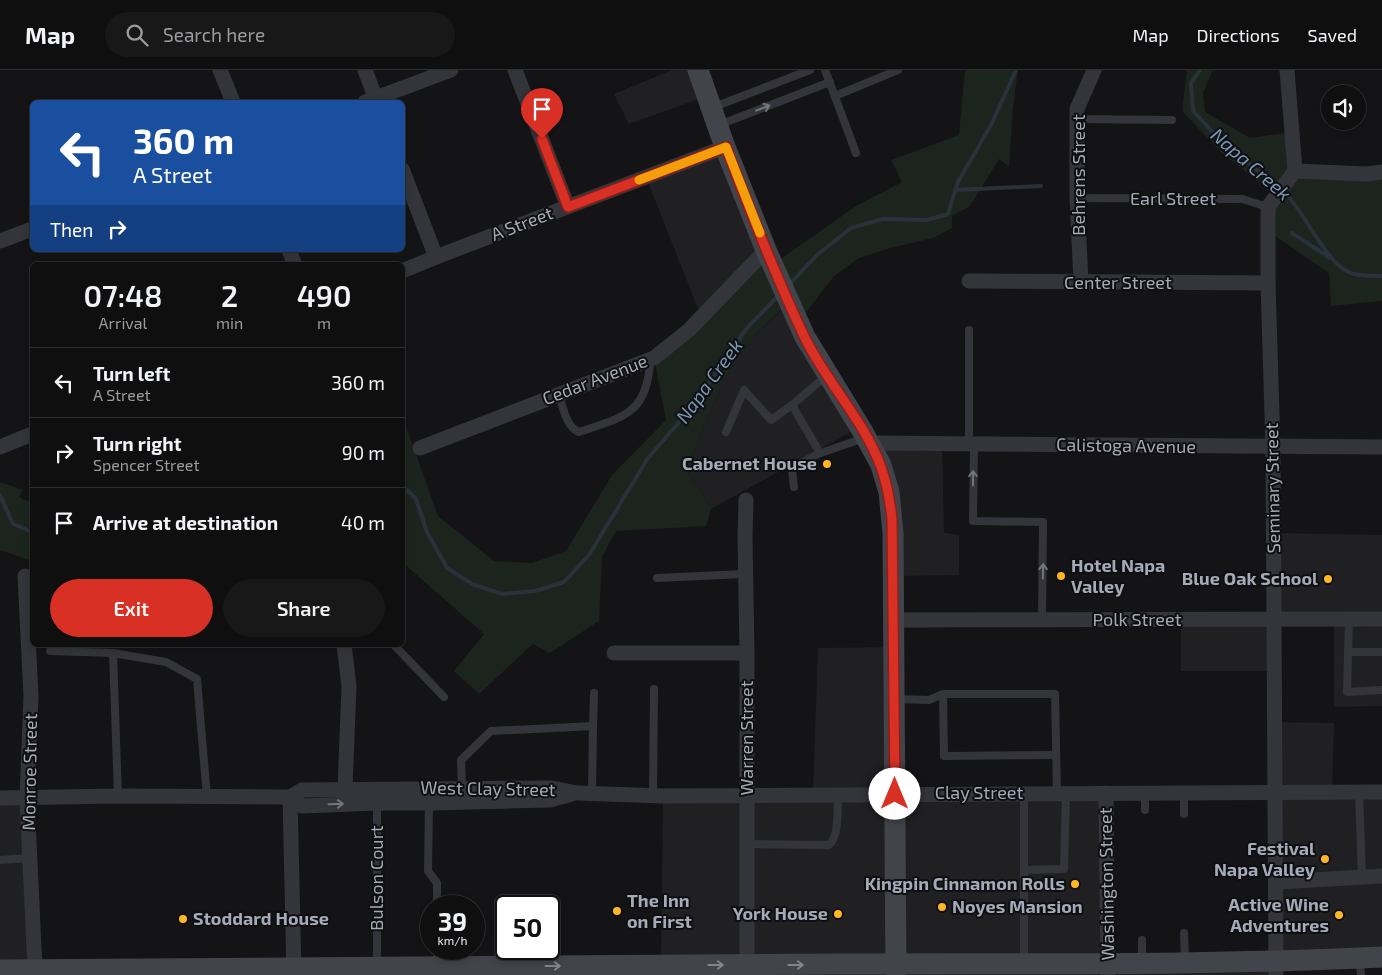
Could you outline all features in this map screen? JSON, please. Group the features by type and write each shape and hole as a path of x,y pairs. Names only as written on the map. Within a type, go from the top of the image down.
{"main road":[{"path":"698,70 714,117 770,259 805,337 868,440 880,465 891,505 893,533 892,620 896,969"},
{"path":"485,960 747,970 999,969 1024,964 1108,970 1142,964 1276,968 1361,966 1382,957"},
{"path":"0,970 294,971 377,967 424,960"}],"street":[{"path":"220,70 232,100"},
{"path":"365,70 373,100"},
{"path":"375,100 450,70"},
{"path":"515,70 568,207"},
{"name":"Behrens Street","path":"1080,282 1077,198 1077,109 1094,70"},
{"path":"1270,205 1292,174 1287,70"},
{"name":"A Street","path":"405,270 726,147"},
{"path":"1292,174 1367,174 1382,172"},
{"path":"405,177 436,257"},
{"name":"Seminary Street","path":"1270,205 1268,283 1273,448 1276,968"},
{"path":"0,241 30,230"},
{"name":"Cedar Avenue","path":"420,448 650,360 689,330 770,259"},
{"name":"Center Street","path":"969,281 1268,283"},
{"path":"0,447 30,435"},
{"name":"Calistoga Avenue","path":"868,440 971,445 1382,448"},
{"name":"Warren Street","path":"746,500 747,970"},
{"name":"Monroe Street","path":"25,576 31,696 27,798 35,969"},
{"name":"Polk Street","path":"892,620 1382,619"},
{"path":"344,647 348,686 345,788"},
{"path":"614,653 747,653"},
{"name":"West Clay Street","path":"0,798 118,796 290,797 302,790 345,788 428,803 550,800 584,793"},
{"name":"West Clay Street","path":"290,797 302,806 377,795 462,788 552,788 584,793"},
{"name":"Clay Street","path":"584,793 747,795 1382,792"},
{"name":"Washington Street","path":"1106,793 1108,970"},
{"path":"290,797 294,971"},
{"path":"1277,882 1382,876"}],"lane":[{"path":"714,117 810,70"},
{"path":"825,70 856,153"},
{"path":"834,96 898,70"},
{"path":"714,117 830,82"},
{"path":"1077,119 1172,120"},
{"name":"Earl Street","path":"1077,198 1242,199 1270,205"},
{"path":"969,330 974,521 1043,522 1042,620"},
{"path":"559,395 573,430 579,432 624,416 636,406 646,389 650,374 650,360"},
{"path":"726,432 744,390 771,420 828,375"},
{"path":"792,405 817,448"},
{"path":"794,487 792,468 818,454 868,440"},
{"path":"657,578 745,574"},
{"path":"1349,619 1347,692 1382,690"},
{"path":"396,647 444,697"},
{"path":"50,651 114,652 166,662 197,679 207,797"},
{"path":"114,652 118,796"},
{"path":"1348,652 1382,652"},
{"path":"653,795 654,688"},
{"path":"584,793 593,726 594,693"},
{"path":"894,699 929,700 943,694 1055,694 1056,755 1062,793 1064,868 1024,870"},
{"path":"943,694 944,756 1056,755"},
{"path":"462,788 461,760 492,731 593,726"},
{"path":"1359,792 1362,877"},
{"path":"1024,793 1024,964"},
{"path":"1145,793 1145,810"},
{"path":"1184,793 1184,814"},
{"path":"747,844 829,845 832,842 836,829 838,794"},
{"name":"Bulson Court","path":"377,795 377,967"},
{"path":"428,803 428,872 436,883 436,895"},
{"path":"0,860 29,858"},
{"path":"1184,933 1194,965"},
{"path":"1142,940 1142,964"}],"shaded area":[{"path":"672,70 698,70 707,96 629,124 614,94"},
{"path":"965,70 1018,70 1009,167 999,159 970,206 952,216 952,228 933,238 890,248 859,258 834,276 798,323 788,303 753,337 724,380 686,469 711,509 706,526 616,531 602,557 599,621 550,653 533,644 479,694 454,671 484,634 405,565 405,424 438,516 494,561 532,563 566,551 612,475 666,420 654,358 763,244 772,265 856,206 902,182 891,160 959,135"},
{"path":"1187,70 1213,70 1203,93 1205,112 1250,138 1292,132 1295,171 1382,172 1382,301 1331,306 1329,273 1268,231 1276,196 1221,152 1182,111"},
{"path":"726,147 763,244 701,316 646,177"},
{"path":"789,303 860,427 711,509 686,469 724,380 753,337"},
{"path":"870,443 942,444 944,533 959,535 959,575 893,576 892,519"},
{"path":"0,482 23,490 19,497 30,502 30,560 0,550"},
{"name":"Blue Oak School","path":"1274,533 1382,535 1382,706 1334,707 1334,619 1274,619"},
{"path":"1181,619 1274,619 1275,671 1181,671"},
{"path":"893,647 895,794 1106,793 1108,964 1276,962 1276,975 747,975 661,966 663,796 813,794 818,648"},
{"path":"1275,722 1334,723 1332,792 1382,792 1382,957 1276,962"},
{"path":"0,798 27,798 35,969 0,970"}],"waterway":[{"name":"Napa Creek","path":"789,285 817,255 851,228 883,219 927,220 948,214 958,182 991,125 1016,70"},
{"name":"Napa Creek","path":"1200,70 1191,83 1193,111 1221,141 1278,187"},
{"path":"955,190 1041,186"},
{"name":"Napa Creek","path":"1284,192 1326,251 1344,270 1357,275 1382,276"},
{"path":"1292,233 1330,258"},
{"name":"Napa Creek","path":"405,488 416,499 427,532 447,568 472,584 502,594 535,591 564,582 589,555 648,458 694,405 746,329 779,295"},
{"name":"Napa Creek","path":"0,495 13,524 30,531"}],"slow traffic":[{"path":"639,180 726,147 760,233"}],"place":[{"name":"Cabernet House","path":"827,464"},
{"name":"Hotel Napa Valley","path":"1061,576"},
{"name":"Blue Oak School","path":"1328,579"},
{"name":"Festival Napa Valley","path":"1325,859"},
{"name":"Kingpin Cinnamon Rolls","path":"1075,884"},
{"name":"Noyes Mansion","path":"942,907"},
{"name":"The Inn on First","path":"617,911"},
{"name":"York House","path":"838,914"},
{"name":"Active Wine Adventures","path":"1339,915"},
{"name":"Stoddard House","path":"183,919"}],"route":[{"path":"542,139 568,207 726,147 766,250 805,337 870,443 885,478 892,519 895,794"}]}
